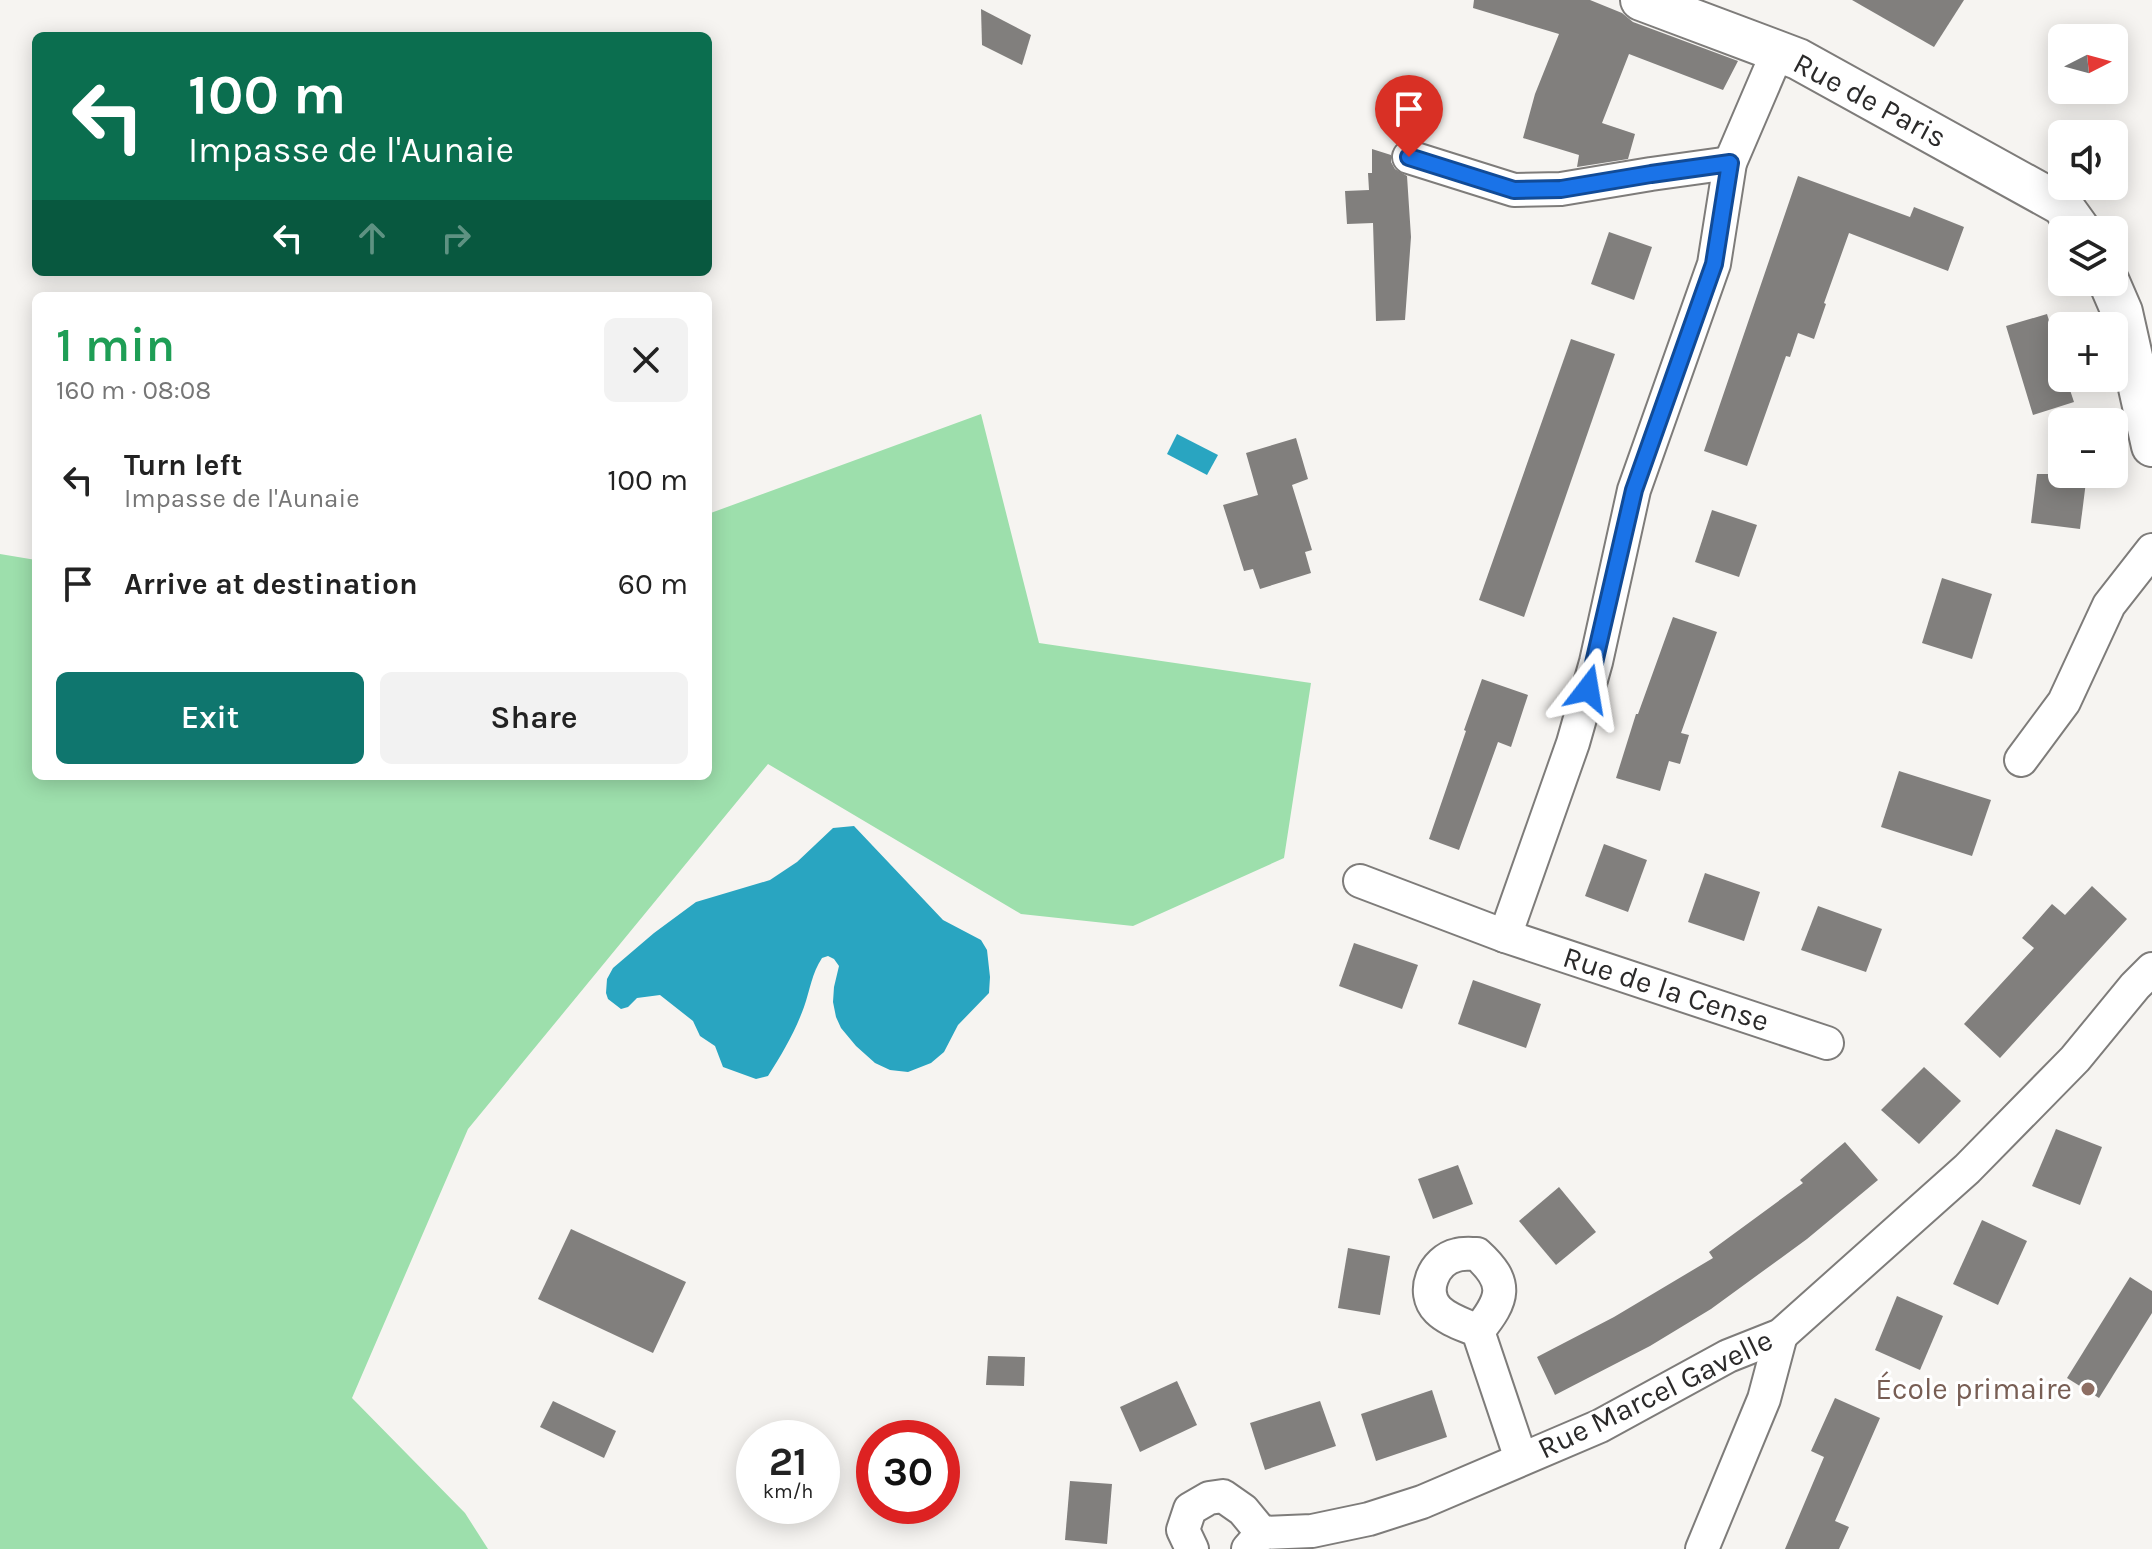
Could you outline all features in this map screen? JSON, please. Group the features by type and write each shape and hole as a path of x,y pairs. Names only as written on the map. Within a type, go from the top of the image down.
{"street":[{"name":"Rue de Paris","path":"1641,0 1798,59 2062,205 2070,216"},
{"path":"1505,936 1573,743 1596,662 1634,490 1714,264 1730,163 1778,51"},
{"path":"1409,157 1514,190 1561,189 1730,163"},
{"path":"2115,296 2122,312 2152,446"},
{"path":"2021,760 2064,702 2109,605 2152,550"},
{"name":"Rue de la Cense","path":"1360,881 1505,936 1827,1043"},
{"name":"Rue Marcel Gavelle","path":"1192,1549 1183,1530 1190,1509 1209,1498 1223,1496 1243,1510 1255,1541 1369,1519 1422,1502 1600,1426 1728,1356 1781,1335 1967,1169 2075,1059 2152,969"},
{"path":"1478,1331 1521,1459"},
{"path":"1702,1549 1764,1399 1781,1335"}],"green space":[{"path":"981,414 1039,643 1311,683 1284,858 1133,926 1021,914 768,764 468,1129 352,1398 465,1513 488,1549 0,1549 0,554 32,559 32,780 712,780 712,513"}],"water":[{"path":"1177,434 1218,455 1207,475 1167,454"},
{"path":"854,826 943,920 981,940 987,950 989,993 958,1025 944,1052 931,1063 908,1072 890,1070 875,1063 856,1046 836,1017 833,1002 839,966 828,956 822,958 816,970 800,1016 783,1051 768,1076 756,1079 723,1067 715,1046 700,1036 693,1021 660,995 637,998 621,1009 608,999 607,979 613,968 696,902 770,880 797,862 833,828"}],"building":[{"path":"1474,0 1590,0 1622,13 1633,22 1738,61 1723,90 1629,54 1602,123 1635,134 1628,159 1577,167 1579,155 1523,138 1535,94 1559,34 1473,8"},
{"path":"1852,0 1964,0 1934,47"},
{"path":"981,9 1031,35 1022,65 982,45"},
{"path":"1372,149 1391,155 1395,169 1407,176 1411,237 1405,320 1376,321 1373,223 1347,224 1345,191 1369,190"},
{"path":"1798,176 1910,217 1914,207 1964,227 1948,271 1849,233 1814,339 1798,333 1790,357 1786,356 1747,466 1704,451"},
{"path":"1609,232 1652,247 1634,300 1591,284"},
{"path":"2047,314 2048,392 2071,392 2074,402 2033,415 2006,326"},
{"path":"1571,339 1615,354 1524,617 1479,600"},
{"path":"1296,438 1308,479 1292,485 1312,550 1305,552 1311,573 1260,589 1253,569 1244,571 1223,505 1258,495 1246,453"},
{"path":"2037,474 2048,474 2048,488 2085,488 2080,529 2031,523"},
{"path":"1712,510 1757,525 1739,577 1695,562"},
{"path":"1942,578 1992,594 1972,659 1922,643"},
{"path":"1673,617 1717,632 1681,733 1689,735 1680,764 1669,761 1660,791 1616,778 1636,714"},
{"path":"1482,679 1528,695 1511,747 1498,742 1459,850 1429,839"},
{"path":"1899,771 1991,800 1972,856 1881,827"},
{"path":"1604,844 1647,860 1628,912 1585,896"},
{"path":"1705,873 1760,892 1744,941 1688,922"},
{"path":"2092,886 2127,919 2000,1058 1964,1024 2034,948 2022,938 2052,904 2065,915"},
{"path":"1818,906 1882,929 1866,972 1801,950"},
{"path":"1354,943 1418,965 1402,1009 1339,986"},
{"path":"1473,980 1541,1004 1526,1048 1458,1024"},
{"path":"1924,1067 1961,1101 1919,1144 1881,1110"},
{"path":"2056,1129 2102,1147 2080,1205 2032,1186"},
{"path":"1845,1142 1878,1180 1807,1239 1711,1309 1650,1346 1555,1395 1537,1357 1614,1317 1713,1258 1709,1252 1803,1183 1800,1180"},
{"path":"1458,1165 1473,1204 1433,1219 1418,1179"},
{"path":"1559,1187 1596,1232 1556,1265 1519,1221"},
{"path":"1982,1220 2027,1241 1998,1305 1953,1284"},
{"path":"571,1229 686,1282 653,1353 538,1299"},
{"path":"1348,1248 1390,1256 1380,1315 1338,1308"},
{"path":"2130,1277 2152,1291 2152,1313 2099,1398 2067,1378"},
{"path":"1897,1296 1943,1316 1920,1370 1875,1350"},
{"path":"988,1356 1025,1357 1024,1386 986,1385"},
{"path":"1177,1381 1197,1425 1140,1452 1120,1407"},
{"path":"1432,1390 1447,1437 1376,1461 1361,1414"},
{"path":"1835,1398 1880,1418 1835,1521 1849,1527 1839,1549 1785,1549 1824,1457 1811,1451"},
{"path":"553,1401 616,1431 604,1458 540,1427"},
{"path":"1320,1401 1336,1446 1265,1470 1250,1423"},
{"path":"1070,1481 1112,1484 1107,1544 1065,1540"}],"place":[{"name":"École primaire","path":"2088,1389"}],"route":[{"path":"1409,157 1514,190 1561,189 1730,163 1714,264 1634,490 1588,689"}]}
